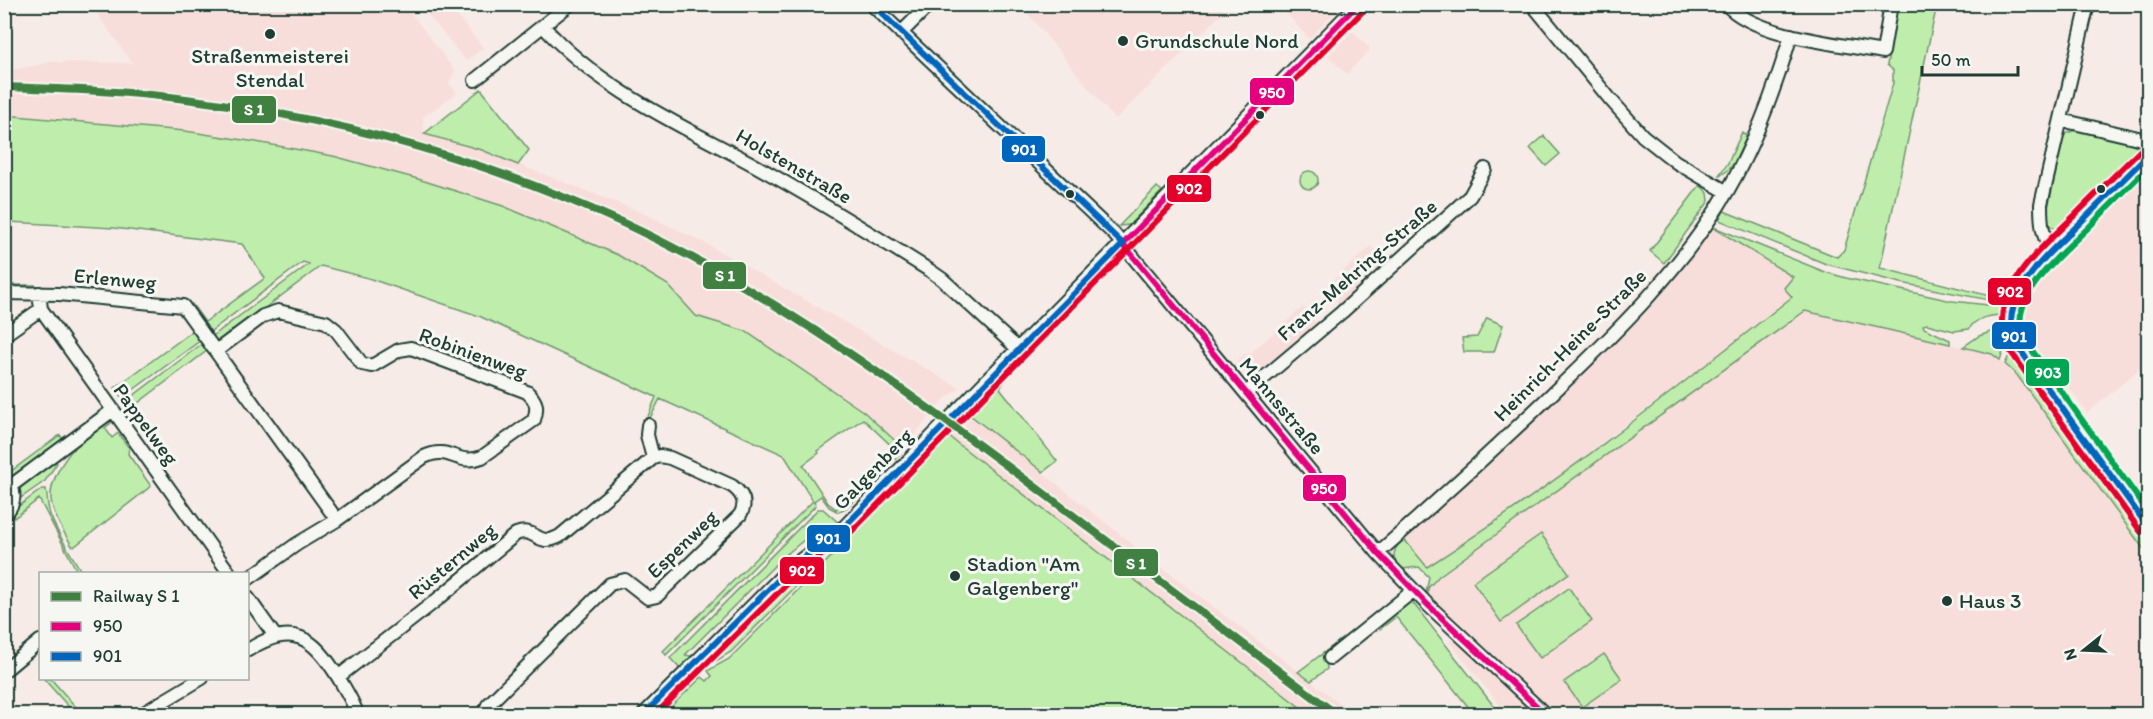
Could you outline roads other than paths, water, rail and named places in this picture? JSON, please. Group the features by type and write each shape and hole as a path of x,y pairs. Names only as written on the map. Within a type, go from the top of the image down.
{"street":[{"path":"475,80 570,4"},
{"name":"Mannsstraße","path":"871,4 1123,244 1378,553 1413,591 1545,714"},
{"path":"901,33 930,4"},
{"name":"Galgenberg","path":"644,714 790,568 845,526 1358,4"},
{"path":"1532,4 1610,99 1643,135 1676,162 1727,192"},
{"path":"1726,4 1746,20 1791,35 1883,52 1891,4"},
{"path":"2051,251 2044,240 2041,204 2088,4"},
{"name":"Holstenstraße","path":"543,26 589,67 642,104 804,192 929,270 942,279 1018,349"},
{"name":"Heinrich-Heine-Straße","path":"1378,553 1500,443 1615,333 1686,250 1727,192 1756,135 1781,71 1791,35"},
{"path":"2061,120 2138,138 2148,144"},
{"path":"2148,155 2033,270 2024,284 2012,316 2010,332 2148,527"},
{"name":"Franz-Mehring-Straße","path":"1246,393 1342,312 1470,196 1485,169"},
{"name":"Erlenweg","path":"4,293 39,293 177,304 186,309 216,351"},
{"name":"Pappelweg","path":"39,293 41,309 229,572"},
{"path":"4,335 41,309"},
{"name":"Robinienweg","path":"216,351 262,316 278,311 326,322 336,330 359,361 367,366 377,364 405,348 411,348 527,392 534,399 537,410 534,420 482,457 469,460 444,452 432,453 424,457 337,520 297,544 249,578"},
{"path":"216,351 337,520"},
{"path":"4,514 9,511 14,496 8,488 112,410"},
{"path":"648,425 647,435 654,458"},
{"name":"Rüsternweg","path":"338,677 438,599 516,534 526,532 542,540 550,541 560,536 654,458"},
{"name":"Espenweg","path":"484,714 488,705 610,584 625,580 648,598 657,596 744,509 739,491 732,486 670,458 654,458"},
{"path":"1330,658 1413,591"},
{"path":"249,598 275,636"},
{"path":"249,649 275,636 294,636 310,642 324,655 357,714"},
{"path":"4,671 39,642"},
{"path":"142,714 199,680"}],"place":[{"name":"Straßenmeisterei Stendal","path":"270,34"},
{"name":"Grundschule Nord","path":"1123,41"},
{"name":"Stadion \"Am Galgenberg\"","path":"955,576"},
{"name":"Haus 3","path":"1947,601"}]}
